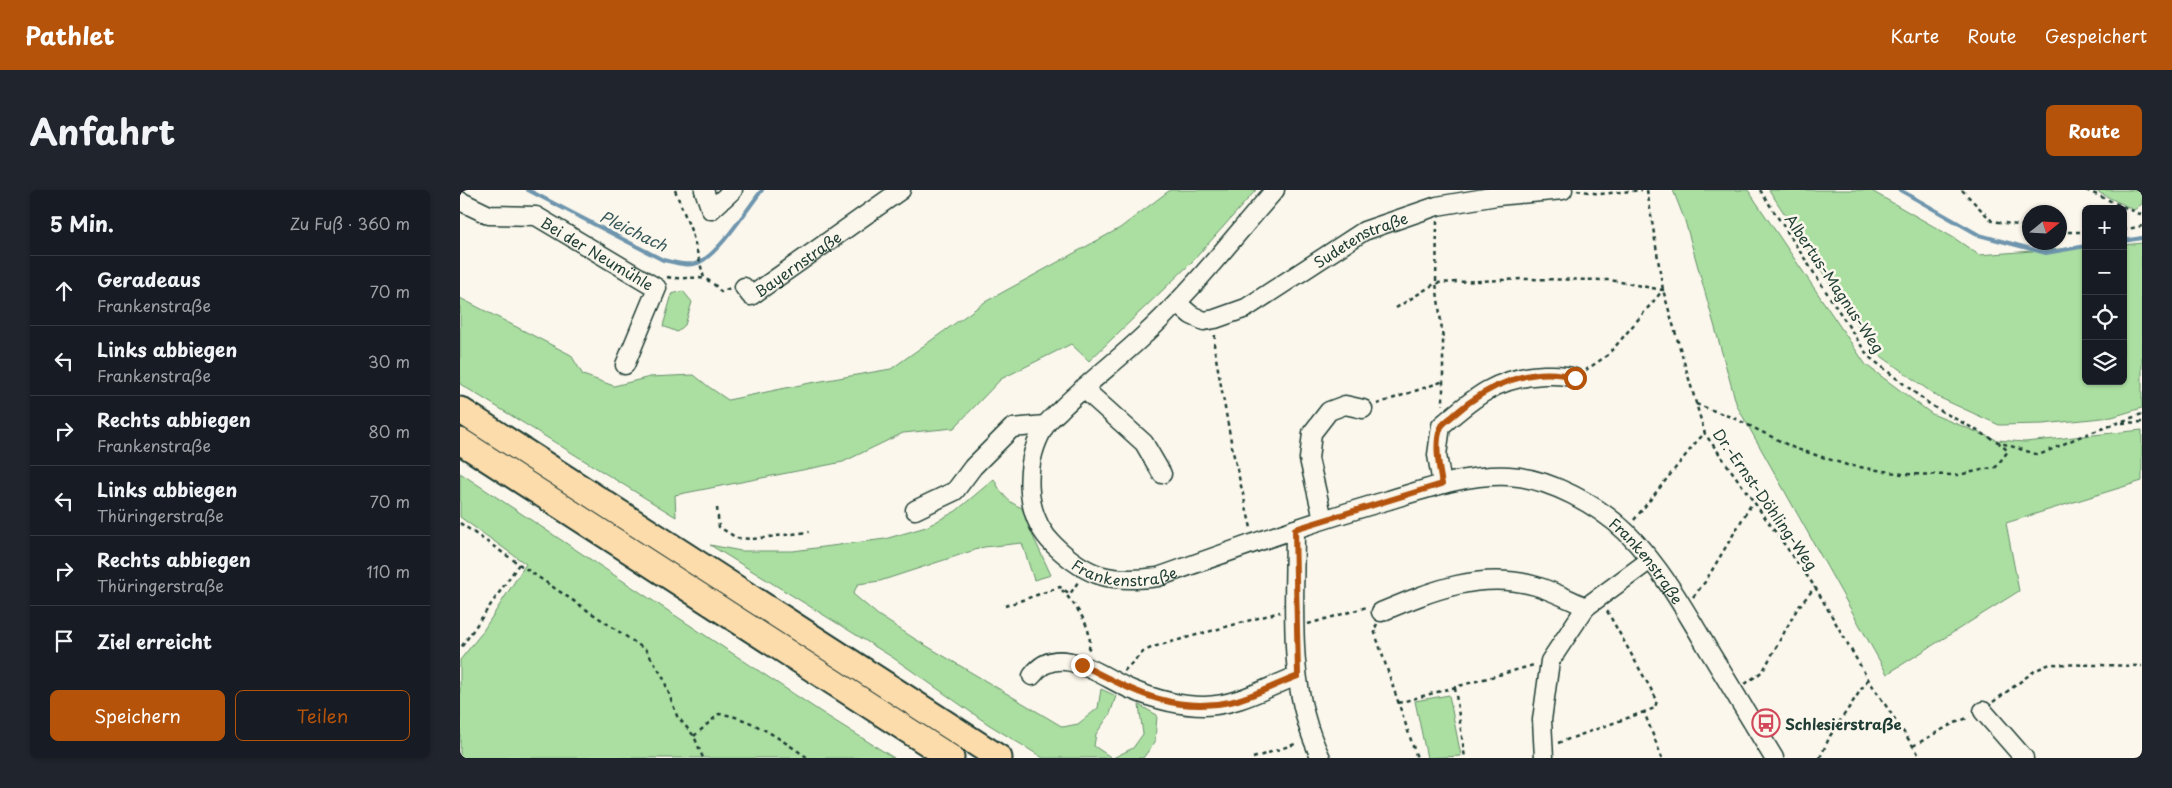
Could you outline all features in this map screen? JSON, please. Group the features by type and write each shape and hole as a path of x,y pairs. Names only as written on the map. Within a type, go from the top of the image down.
{"highway":[{"path":"463,412 999,758"},
{"path":"460,441 951,758"}],"street":[{"path":"704,190 711,210 733,190"},
{"name":"Bayernstraße","path":"744,287 751,296 901,190"},
{"name":"Frankenstraße","path":"1275,190 1177,303 1045,425 1032,455 1030,496 1035,517 1046,537 1072,563 1087,571 1110,578 1135,580 1158,577 1323,519 1442,484 1486,476 1511,476 1544,482 1599,509 1625,532 1650,560 1683,607 1774,758"},
{"name":"Sudetenstraße","path":"1177,303 1204,321 1246,308 1364,231 1437,206 1497,196 1563,190"},
{"name":"Bei der Neumühle","path":"460,201 489,215 536,216 660,282 625,365"},
{"path":"1442,484 1437,455 1442,426 1470,401 1501,383 1532,376 1563,374 1575,378"},
{"path":"1083,388 1144,443 1162,474"},
{"path":"1323,519 1309,458 1312,433 1329,411 1345,404 1363,409"},
{"path":"915,510 955,491 1012,428 1045,425"},
{"path":"1295,529 1295,627 1298,676 1311,738 1321,758"},
{"path":"1544,753 1542,720 1550,661 1586,607 1650,560"},
{"path":"1381,612 1456,584 1504,581 1536,586 1586,607"},
{"path":"1032,676 1039,666 1056,660 1082,665 1130,689 1173,704 1198,706 1232,702 1298,676"},
{"path":"1983,711 2024,758"}],"path":[{"path":"660,282 704,278 692,233 675,190"},
{"path":"1577,190 1600,194 1642,190"},
{"name":"Dr.-Ernst-Döhling-Weg","path":"1647,190 1663,290 1705,434 1752,503 1815,587 1868,679 1921,758"},
{"name":"Albertus-Magnus-Weg","path":"1760,190 1868,356 1932,406 1998,442 2039,455 2079,437 2142,414"},
{"path":"1962,190 1992,221 2022,226"},
{"path":"2086,190 2142,215"},
{"path":"1437,206 1436,283 1442,331 1444,381 1442,426"},
{"path":"2127,229 2142,226"},
{"path":"2067,232 2082,232"},
{"name":"Bayernstraße","path":"704,278 710,280 721,292 727,288 744,287"},
{"path":"1396,308 1436,283 1523,279 1610,280 1663,290 1608,355 1575,378"},
{"path":"1214,347 1233,452 1255,544"},
{"path":"1363,409 1444,381"},
{"path":"1696,404 1736,419 1794,448 1847,464 1902,474 1958,475 1996,467 2008,451 1998,442"},
{"path":"2118,423 2142,422"},
{"path":"1625,532 1696,441 1705,434"},
{"path":"1683,607 1705,582 1752,503"},
{"path":"717,508 719,527 738,538 753,539 809,532"},
{"path":"460,523 646,650 663,677 677,716 694,736 703,758"},
{"path":"460,650 519,564"},
{"path":"1060,587 1070,594"},
{"path":"1005,606 1060,587"},
{"path":"1060,587 1076,607 1087,629 1091,644 1082,665"},
{"path":"1734,691 1763,671 1797,609 1815,587"},
{"path":"1295,627 1368,606 1381,612 1374,630 1417,758"},
{"path":"1126,667 1143,652 1153,647 1295,608"},
{"path":"1544,753 1654,708 1657,700 1607,611"},
{"path":"1397,703 1550,661"},
{"path":"2002,694 2036,670 2050,664 2142,666"},
{"path":"1820,758 1830,736 1868,679"},
{"path":"1455,687 1465,758"},
{"path":"1644,712 1662,758"},
{"path":"694,736 719,714 732,715 777,738 808,758"},
{"path":"1913,746 1952,724"},
{"path":"1253,758 1311,738"}],"green space":[{"path":"1170,190 1256,190 1191,263 1089,361 1071,344 1001,379 954,428 903,433 843,462 675,495 676,517 460,384 460,298 571,355 583,375 614,386 650,377 694,375 728,400 891,369 985,302 1120,228"},
{"path":"1673,190 1748,190 1866,365 1932,414 1997,440 2025,442 2142,430 2142,481 2006,523 2019,591 1887,674 1737,406 1685,221"},
{"path":"1769,190 1870,190 1954,238 1979,255 2067,250 2067,248 2082,247 2082,385 2127,385 2127,245 2142,243 2142,408 2112,417 2043,424 1999,425 1938,397 1874,351"},
{"path":"2094,190 2142,190 2142,204 2134,210"},
{"path":"683,291 692,302 685,325 677,332 663,326 672,294"},
{"path":"460,473 824,714 894,758 460,758 460,660 481,634 526,564 460,517"},
{"path":"994,479 1005,496 1012,503 1022,508 1051,575 1034,580 1022,543 984,547 880,581 858,584 853,594 878,615 915,639 1063,727 1078,724 1098,708 1101,689 1116,696 1110,714 1096,734 1094,746 1112,758 1043,758 988,724 892,657 710,545 741,551 793,551 885,539 926,527 956,511"},
{"path":"1449,695 1461,756 1427,758 1415,701"},
{"path":"1139,705 1157,715 1155,742 1143,758 1113,758 1133,748 1143,734"}],"waterway":[{"name":"Pleichach","path":"528,190 663,260 681,264 698,263 715,250 724,241 762,190"},
{"name":"Pleichach","path":"1900,190 1979,235 2046,253 2082,247"},
{"name":"Pleichach","path":"2127,240 2142,238"}],"place":[{"name":"Schlesierstraße","path":"1766,723"}],"route":[{"path":"1082,665 1130,689 1173,704 1206,706 1232,702 1298,676 1295,627 1295,529 1442,484 1437,455 1442,426 1470,401 1501,383 1532,376 1563,374 1575,378"}]}
